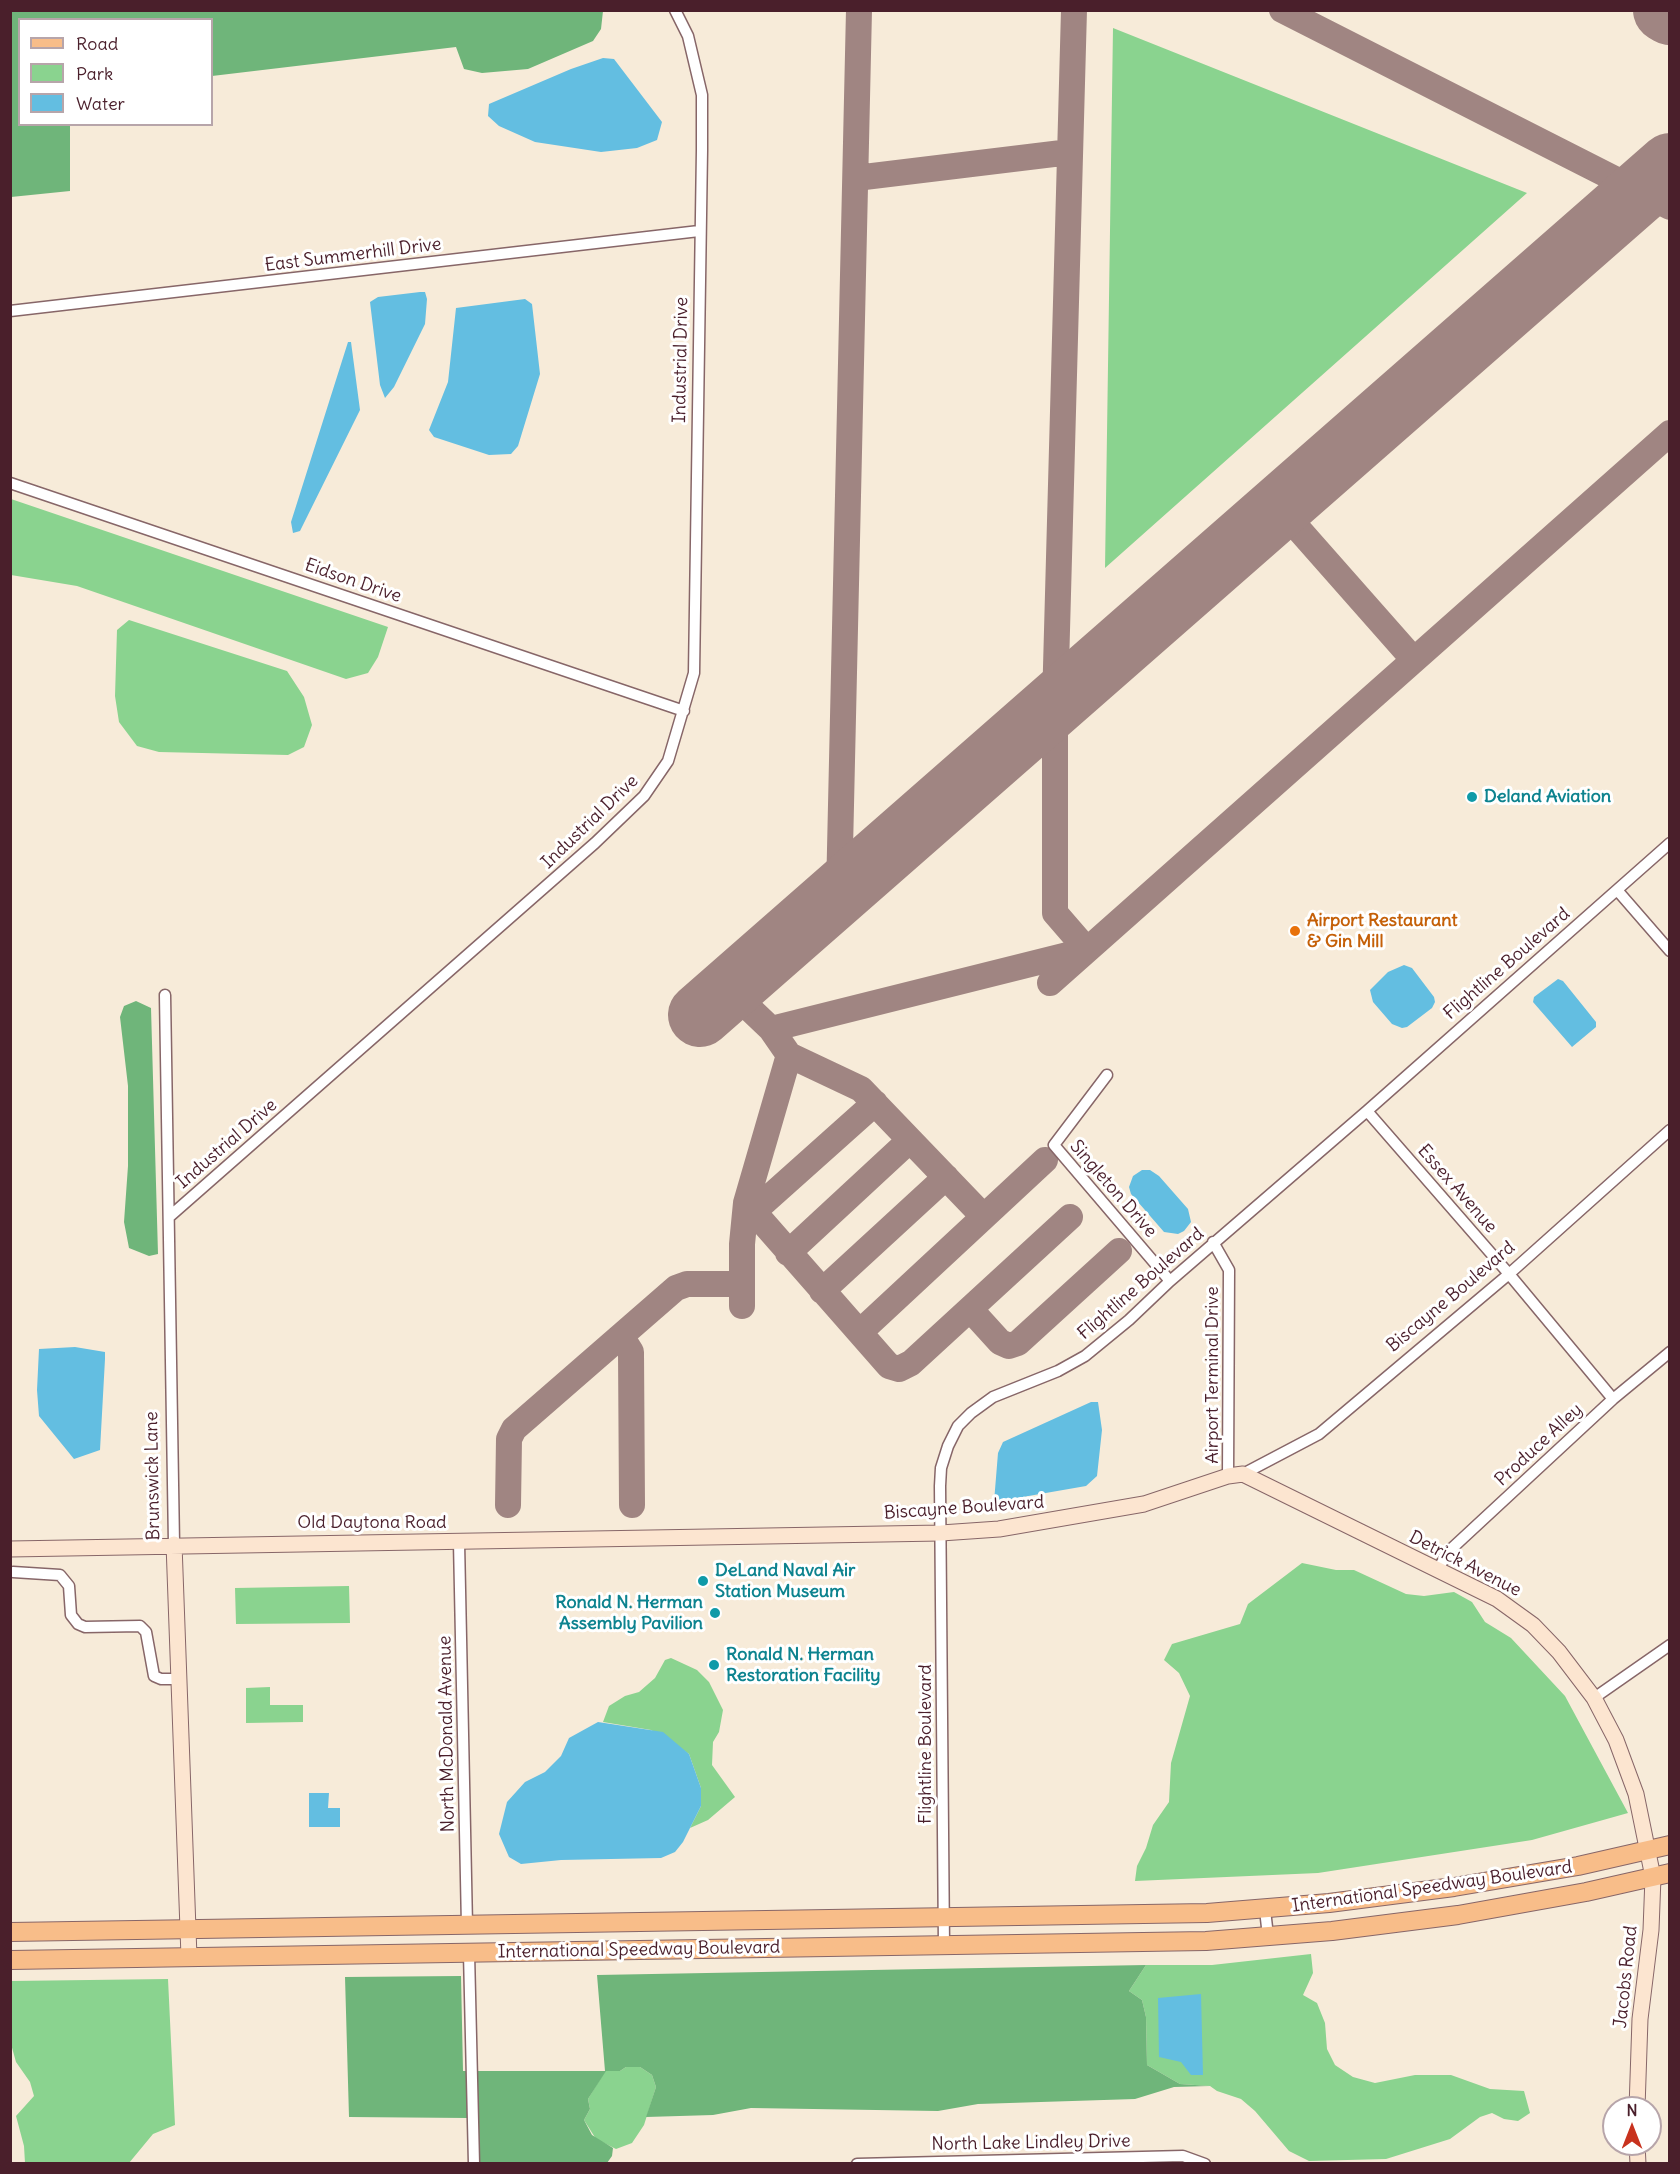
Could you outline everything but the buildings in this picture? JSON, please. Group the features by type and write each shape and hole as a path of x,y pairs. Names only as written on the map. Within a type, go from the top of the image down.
{"main road":[{"name":"International Speedway Boulevard","path":"10,1932 1149,1915 1265,1910 1454,1887 1670,1845"},
{"name":"International Speedway Boulevard","path":"10,1960 1161,1942 1268,1936 1458,1915 1586,1892 1661,1875"},
{"path":"469,1953 475,1942 485,1935 509,1925"},
{"path":"428,1953 453,1943 467,1926"}],"street":[{"name":"Industrial Drive","path":"169,1217 595,843 644,796 668,761 694,673 702,95 688,36 675,10"},
{"name":"East Summerhill Drive","path":"10,311 699,231"},
{"name":"Eidson Drive","path":"10,483 684,711"},
{"name":"Flightline Boulevard","path":"944,1946 941,1468 958,1426 993,1397 1058,1371 1085,1356 1129,1320 1213,1242 1367,1111 1670,843"},
{"path":"1617,890 1670,951"},
{"name":"Brunswick Lane","path":"165,995 174,1544 189,1957"},
{"name":"Singleton Drive","path":"1107,1075 1054,1146 1170,1281"},
{"name":"Essex Avenue","path":"1367,1111 1509,1274 1613,1399"},
{"name":"Biscayne Boulevard","path":"733,1537 941,1533 999,1529 1144,1504 1236,1475 1319,1434 1509,1274 1670,1130"},
{"name":"Airport Terminal Drive","path":"1213,1242 1229,1270 1236,1475"},
{"name":"Produce Alley","path":"1438,1569 1449,1551 1613,1399 1670,1352"},
{"name":"Detrick Avenue","path":"1236,1475 1438,1569 1521,1614 1560,1652 1594,1698 1616,1740 1636,1794 1648,1851"},
{"name":"Old Daytona Road","path":"10,1549 174,1544 733,1537"},
{"name":"North McDonald Avenue","path":"459,1542 467,1926"},
{"path":"13,1572 60,1575 69,1586 70,1615 85,1627 140,1626 146,1632 154,1676 161,1679 179,1679"},
{"path":"1594,1698 1670,1645"},
{"name":"Jacobs Road","path":"1637,2096 1640,2019 1650,1933 1661,1875 1648,1851"},
{"path":"1265,1910 1268,1936"},
{"path":"469,1953 474,2163"},
{"name":"North Lake Lindley Drive","path":"857,2163 1182,2156 1205,2163"}],"green space":[{"path":"11,10 603,10 601,29 593,41 528,69 482,73 464,69 456,47 213,76 213,18 18,18 18,126 70,126 70,191 11,197"},
{"path":"1113,28 1527,193 1105,568"},
{"path":"11,499 388,627 378,657 368,673 346,679 77,586 11,575"},
{"path":"129,620 287,671 304,697 312,725 304,747 288,755 159,752 137,746 119,722 115,696 117,630"},
{"path":"136,1001 151,1008 158,1254 149,1256 129,1248 124,1222 128,1166 128,1086 120,1017 124,1006"},
{"path":"1302,1563 1336,1570 1354,1570 1406,1594 1424,1596 1454,1592 1472,1602 1485,1622 1511,1638 1565,1696 1628,1813 1532,1840 1318,1873 1135,1881 1137,1866 1146,1848 1153,1825 1169,1802 1171,1763 1190,1696 1179,1673 1164,1660 1172,1644 1240,1624 1248,1604"},
{"path":"349,1586 350,1623 236,1624 235,1588"},
{"path":"671,1658 697,1670 709,1682 723,1710 719,1732 713,1742 712,1765 735,1797 708,1820 690,1828 701,1806 701,1788 689,1754 651,1730 603,1722 609,1706 625,1696 639,1692 655,1678 665,1660"},
{"path":"270,1687 270,1705 303,1705 303,1722 246,1723 246,1688"},
{"path":"1311,1954 1313,1973 1303,1995 1317,2003 1325,2023 1327,2049 1335,2065 1353,2077 1375,2083 1415,2075 1451,2075 1490,2089 1524,2091 1530,2113 1518,2121 1504,2119 1492,2113 1480,2117 1450,2139 1386,2159 1309,2161 1289,2151 1255,2111 1241,2099 1217,2091 1210,2086 1180,2084 1147,2065 1146,2017 1142,2000 1129,1991 1146,1965 1212,1965"},
{"path":"1146,1965 1129,1991 1142,2000 1146,2017 1147,2065 1180,2084 1210,2086 1174,2087 1135,2099 978,2104 938,2111 751,2108 713,2115 646,2117 656,2087 652,2075 640,2067 626,2067 620,2071 606,2071 588,2099 590,2109 584,2120 592,2135 613,2148 612,2156 607,2163 479,2164 477,2071 605,2071 597,1975"},
{"path":"461,1976 463,2071 467,2071 468,2118 349,2117 345,1977"},
{"path":"168,1979 175,2125 153,2134 129,2163 25,2163 24,2146 16,2116 34,2096 30,2082 16,2062 11,2044 11,1981"},
{"path":"626,2067 640,2067 652,2075 656,2087 644,2125 632,2143 616,2149 596,2139 584,2120 590,2109 588,2099 605,2071 620,2071"}],"water":[{"path":"603,58 614,59 662,122 657,140 637,148 601,152 535,142 499,126 488,116 489,104"},
{"path":"425,292 427,299 425,324 394,387 385,398 380,385 370,302 378,297"},
{"path":"525,299 532,304 540,374 518,446 511,454 489,455 434,437 429,430 448,382 456,308"},
{"path":"348,342 351,342 360,410 300,531 293,533 291,522"},
{"path":"1404,965 1412,968 1434,997 1435,1002 1432,1008 1407,1027 1402,1028 1392,1024 1373,1002 1370,990 1388,972"},
{"path":"1558,979 1563,981 1596,1022 1596,1027 1572,1047 1533,1002 1534,997"},
{"path":"1142,1170 1150,1170 1159,1176 1188,1209 1191,1222 1184,1231 1178,1234 1164,1232 1131,1194 1129,1187 1133,1176"},
{"path":"75,1347 105,1352 105,1359 100,1450 74,1459 39,1416 37,1390 39,1349"},
{"path":"1091,1402 1098,1402 1102,1430 1097,1476 1086,1486 994,1502 998,1453 1003,1442"},
{"path":"598,1722 663,1732 689,1754 701,1788 701,1806 683,1842 675,1852 661,1858 561,1860 521,1864 509,1857 499,1834 507,1802 525,1782 545,1772 561,1756 569,1738"},
{"path":"309,1793 329,1793 328,1808 340,1808 340,1827 309,1827"},
{"path":"1201,1994 1203,2075 1191,2075 1181,2062 1159,2057 1158,1998"}],"taxiway":[{"path":"839,893 859,10"},
{"path":"729,989 771,1029 1087,950 1055,913 1055,703 1074,10"},
{"path":"1282,10 1670,207"},
{"path":"856,178 1070,152"},
{"path":"1050,983 1670,433"},
{"path":"1279,507 1414,660"},
{"path":"742,1306 742,1244 746,1203 789,1055 771,1029"},
{"path":"789,1055 861,1089 983,1216"},
{"path":"753,1212 875,1103"},
{"path":"788,1253 910,1140"},
{"path":"860,1332 1045,1160"},
{"path":"822,1291 946,1177"},
{"path":"746,1203 889,1366 899,1369 911,1363 1070,1217"},
{"path":"970,1309 1000,1342 1009,1346 1018,1343 1119,1251"},
{"path":"508,1505 509,1439 514,1429 676,1288 687,1284 742,1284"},
{"path":"621,1336 631,1352 632,1505"}],"runway":[{"path":"1665,10 1670,13"},
{"path":"700,1015 1670,165"}],"place":[{"name":"Deland Aviation","path":"1472,797"},
{"name":"Airport Restaurant & Gin Mill","path":"1295,931"},
{"name":"DeLand Naval Air Station Museum","path":"703,1581"},
{"name":"Ronald N. Herman Assembly Pavilion","path":"715,1613"},
{"name":"Ronald N. Herman Restoration Facility","path":"714,1665"}]}
